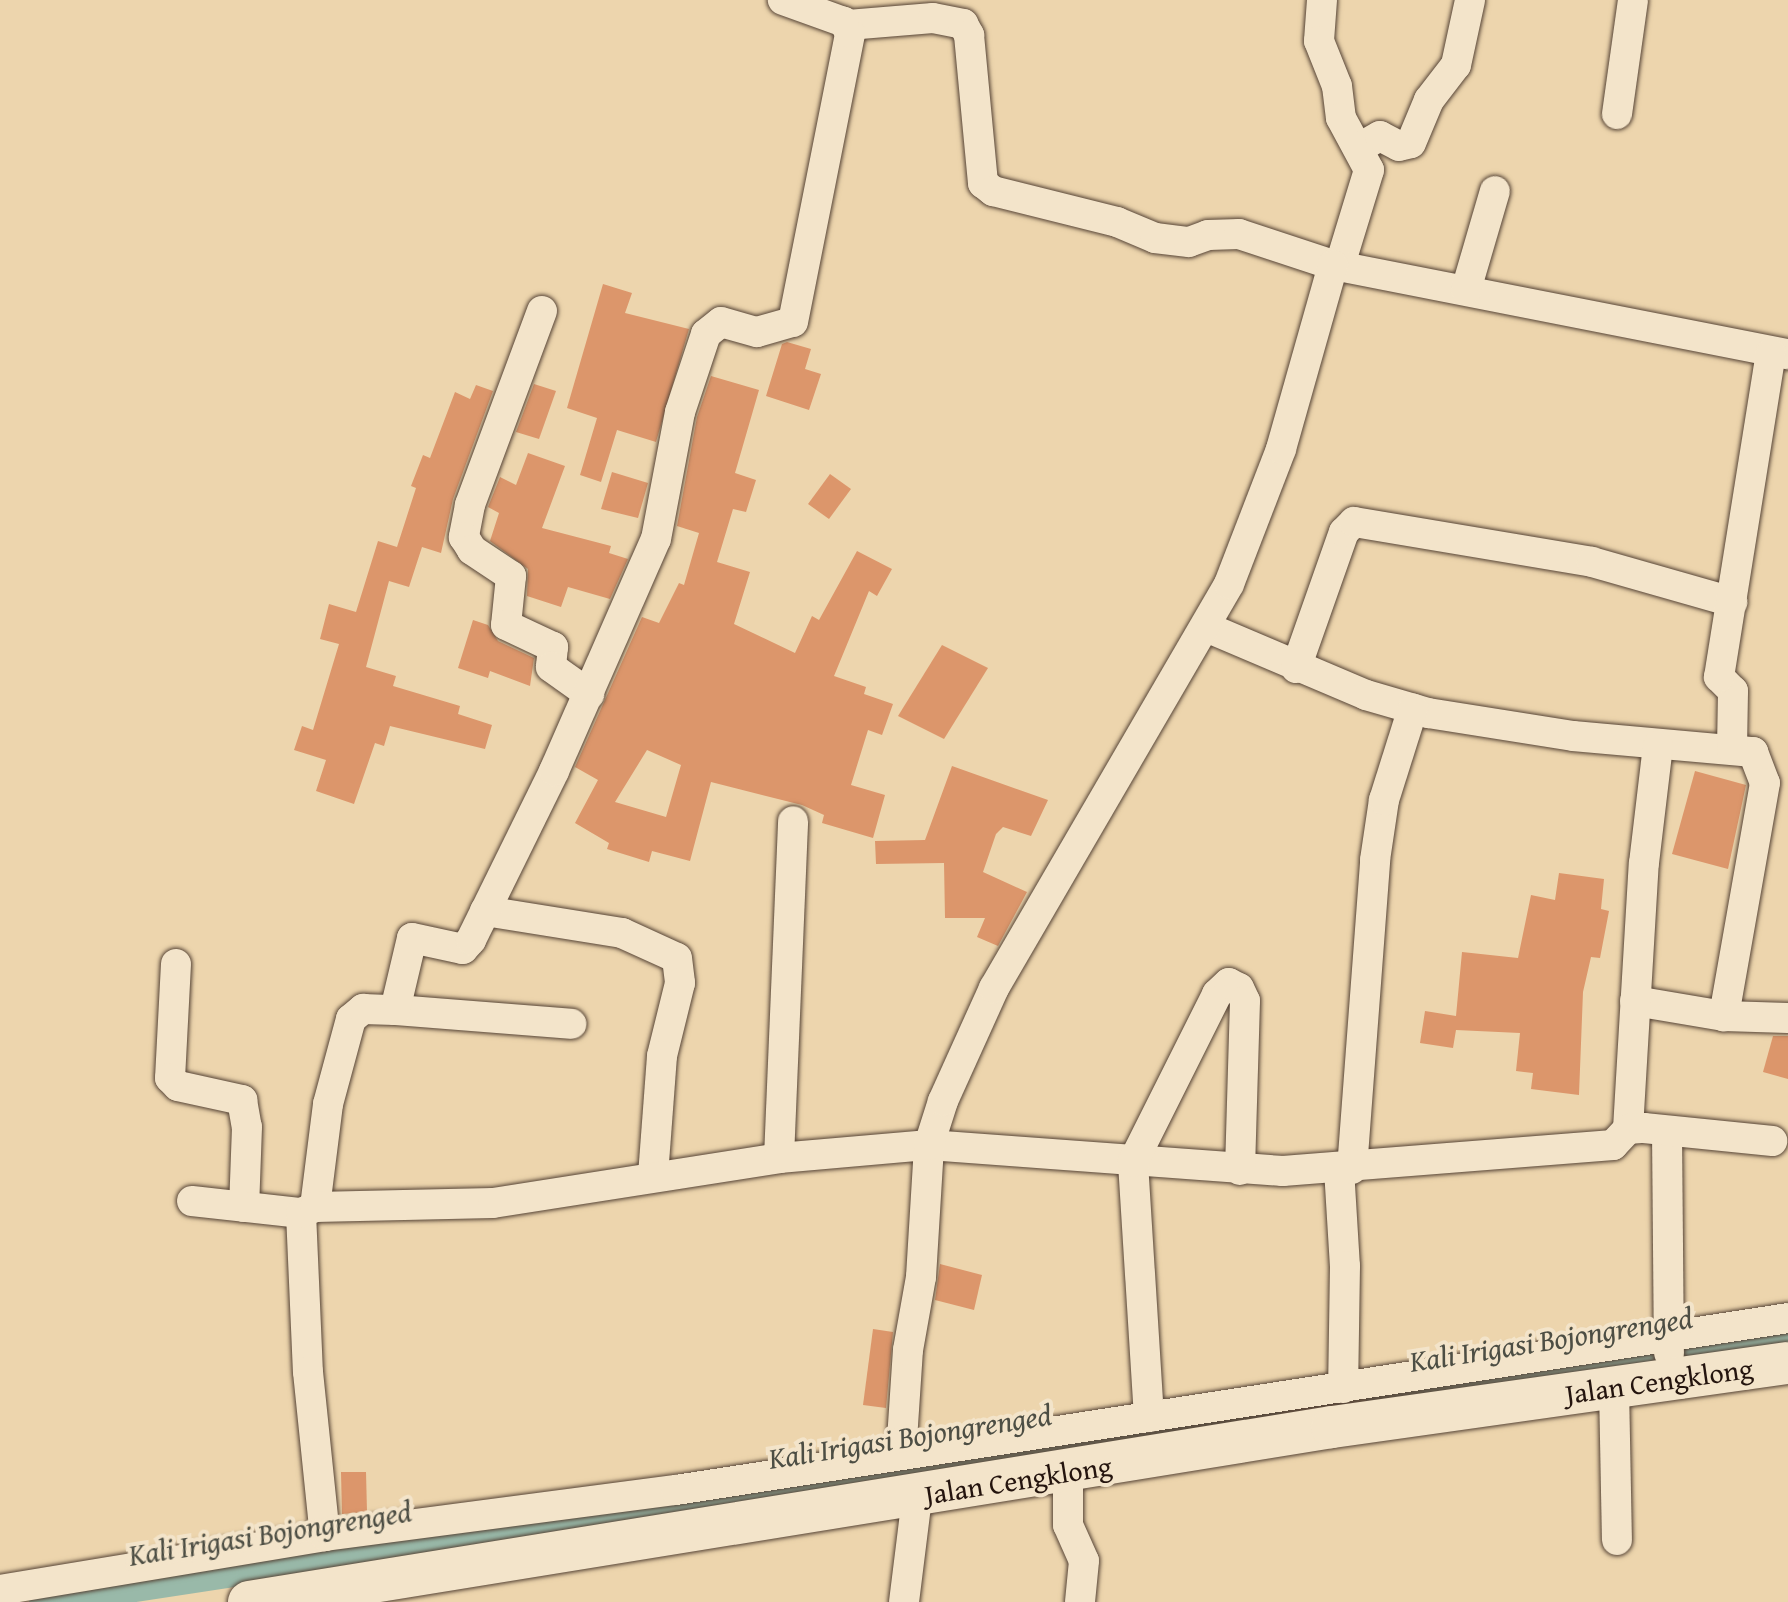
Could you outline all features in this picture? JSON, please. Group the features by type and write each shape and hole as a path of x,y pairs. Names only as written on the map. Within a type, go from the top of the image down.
{"main road":[{"name":"Jalan Cengklong","path":"249,1602 491,1558 917,1497 1046,1457 1333,1404 1530,1377 1614,1387 1670,1355 1788,1363"}],"street":[{"path":"783,0 848,25 933,18 963,24 970,43 983,183 993,191 1117,222 1155,238 1189,242 1208,235 1239,234 1337,265 1780,353 1719,677 1733,691 1732,749"},
{"path":"901,1455 908,1350 921,1277 929,1145 994,988 1229,584 1281,449 1337,265 1367,185 1369,170 1341,118 1337,86 1319,41 1322,0"},
{"path":"1359,148 1380,136 1399,146 1411,143 1429,100 1456,65 1470,0"},
{"path":"1617,114 1633,0"},
{"path":"395,1010 407,943 419,938 463,949 485,911 589,694 656,539 680,412 706,334 721,322 757,332 793,322 848,25"},
{"path":"1466,290 1495,191"},
{"path":"542,311 470,505 464,537 472,550 511,576 506,625 553,647 551,667 589,694"},
{"path":"1296,668 1344,532 1354,522 1592,562 1732,602"},
{"path":"1206,627 1296,668 1413,708 1658,746 1747,749 1758,757 1765,783 1724,1016"},
{"path":"0,1590 325,1536 485,1517 901,1455 1046,1457 1149,1417 1333,1404 1345,1266 1345,1169 1377,847 1384,800 1413,708"},
{"path":"192,1201 308,1210 493,1203 779,1158 929,1145 1240,1170 1345,1169 1613,1145 1628,1129 1635,1001 1658,746"},
{"path":"779,1158 793,821"},
{"path":"485,911 622,933 677,958 680,983 662,1056 653,1176"},
{"path":"176,964 170,1078 178,1086 242,1100 247,1127 244,1207"},
{"path":"1149,1417 1133,1162 1217,994 1229,983 1239,988 1245,1001 1240,1170"},
{"path":"1635,1001 1724,1016 1788,1018"},
{"path":"325,1536 308,1372 308,1210 328,1104 351,1019 363,1009 571,1024"},
{"path":"1628,1129 1772,1141"},
{"path":"1667,1131 1670,1355"},
{"path":"1530,1377 1670,1355 1788,1318"},
{"path":"1614,1387 1617,1540"},
{"path":"1046,1457 1068,1525 1084,1561 1080,1602"},
{"path":"904,1602 917,1497"},
{"path":"485,1517 491,1558"}],"building":[{"path":"603,284 632,293 625,313 689,329 656,442 617,430 601,482 580,475 597,418 567,408"},
{"path":"787,342 811,349 805,369 821,374 809,410 766,396 782,344"},
{"path":"711,376 759,390 735,473 756,480 746,512 733,509 717,562 750,572 734,624 795,653 812,616 819,620 857,551 892,569 877,596 869,591 834,676 866,687 864,694 893,704 882,735 868,730 851,785 885,795 873,838 822,823 824,815 802,805 711,782 690,861 652,851 649,862 607,849 609,843 575,823 598,780 575,767 642,617 659,623 679,583 684,585 699,533 677,526 697,417","holes":["647,750 681,765 666,817 615,802"]},
{"path":"534,384 556,391 539,439 516,432"},
{"path":"476,385 493,391 453,499 441,553 422,547 409,587 389,581 366,667 396,676 393,686 460,706 458,714 492,725 485,749 390,726 384,746 375,743 354,804 316,791 326,760 294,750 302,726 313,730 339,644 320,639 329,604 356,612 378,541 397,547 416,488 411,486 423,455 430,458 455,392 470,399"},
{"path":"528,453 565,466 542,528 611,546 609,553 628,559 610,599 568,587 561,607 527,596 528,569 490,541 499,513 488,507 500,477 516,485"},
{"path":"612,472 648,483 638,518 601,509"},
{"path":"830,474 851,489 829,519 808,504"},
{"path":"473,620 488,625 498,641 534,658 530,686 490,671 488,678 458,668"},
{"path":"942,645 988,668 944,739 898,716"},
{"path":"952,766 1048,800 1031,836 1003,827 996,834 983,872 1027,892 998,946 977,937 985,918 945,918 944,863 876,864 875,841 925,840"},
{"path":"1695,771 1746,785 1728,869 1672,854"},
{"path":"1559,873 1604,879 1601,909 1609,911 1600,958 1591,957 1583,992 1579,1095 1531,1089 1533,1073 1516,1071 1520,1033 1456,1030 1453,1048 1420,1043 1425,1011 1456,1016 1462,952 1518,958 1531,895 1555,900"},
{"path":"1773,1036 1788,1036 1788,1079 1763,1072"},
{"path":"940,1264 982,1275 974,1310 935,1300"},
{"path":"873,1329 893,1332 886,1408 863,1405"},
{"path":"341,1472 366,1472 367,1512 342,1514"}],"waterway":[{"name":"Kali Irigasi Bojongrenged","path":"1380,1399 1788,1338"},
{"name":"Kali Irigasi Bojongrenged","path":"43,1602 1268,1416"}]}
